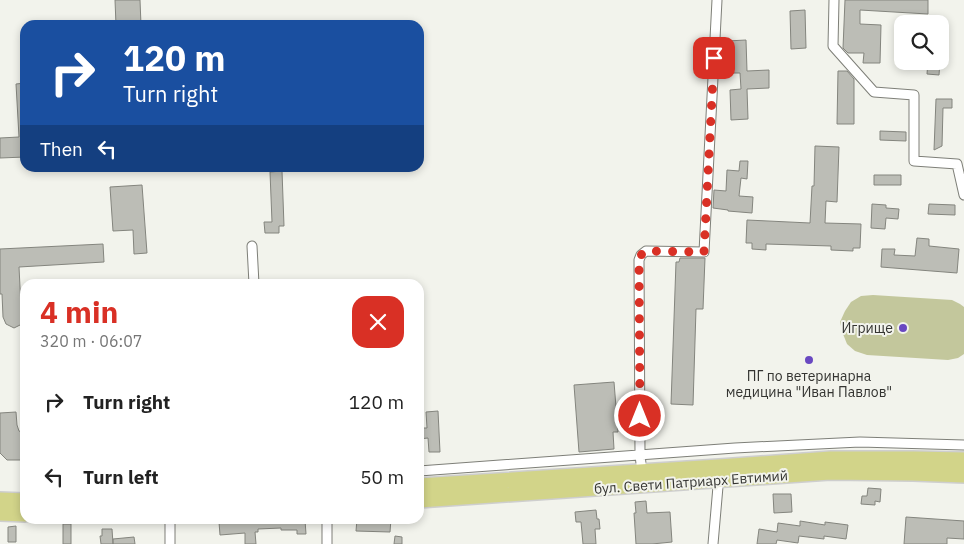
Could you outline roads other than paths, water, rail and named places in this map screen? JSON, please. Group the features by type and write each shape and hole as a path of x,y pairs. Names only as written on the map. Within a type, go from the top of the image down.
{"main road":[{"name":"бул. Свети Патриарх Евтимий","path":"424,500 719,474 831,459 964,460"},
{"name":"бул. Свети Патриарх Евтимий","path":"424,486 642,472 719,474 830,472 964,475"},
{"path":"0,499 20,501"},
{"path":"0,513 20,514"}],"street":[{"path":"642,472 640,455 639,260 646,251 704,252 717,0"},
{"path":"834,0 833,46 860,74 874,92 914,95 914,160 957,164 964,195"},
{"path":"252,246 254,279"},
{"path":"424,471 735,448 860,442 964,445"},
{"path":"713,544 719,474"},
{"path":"0,499 20,497"},
{"path":"170,524 170,544"},
{"path":"327,524 327,544"}],"place":[{"name":"Игрище","path":"903,328"},
{"name":"ПГ по ветеринарна медицина \"Иван Павлов\"","path":"809,360"}]}
